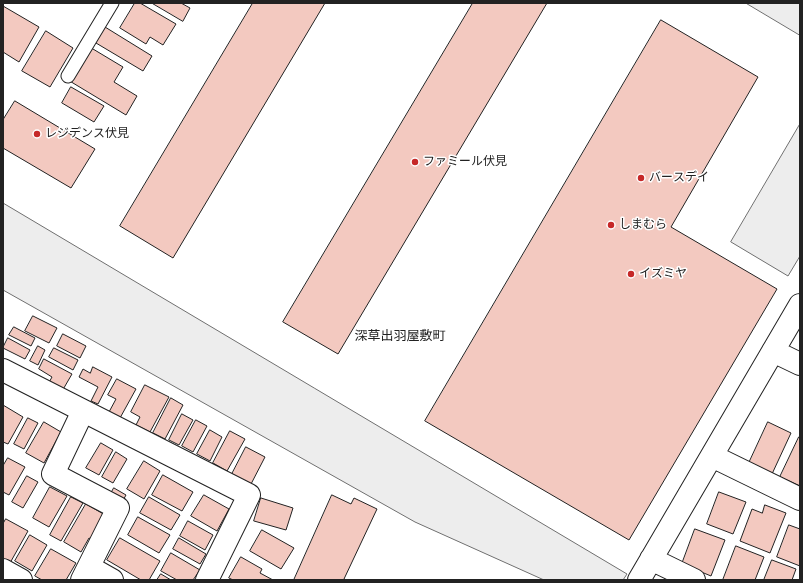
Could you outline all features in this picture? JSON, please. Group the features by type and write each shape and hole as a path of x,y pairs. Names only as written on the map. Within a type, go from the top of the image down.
{"street":[{"path":"639,580 800,305"},
{"path":"773,351 800,364"},
{"path":"3,370 249,495 207,580"},
{"path":"83,411 53,474 118,508 86,574 112,580"},
{"path":"712,456 800,499"},
{"path":"651,559 694,580"},
{"path":"3,570 21,580"}],"lane":[{"path":"68,76 112,3"}],"shaded area":[{"path":"746,3 800,3 800,35"},
{"path":"800,124 800,256 788,276 731,242"},
{"path":"3,203 627,574 623,580 544,580 415,522 3,290"}],"building":[{"path":"135,3 140,3 176,24 163,45 150,37 146,44 120,28"},
{"path":"152,3 181,3 190,8 183,21"},
{"path":"253,3 325,3 173,258 120,226"},
{"name":"ファミール伏見","path":"473,3 547,3 338,354 283,322"},
{"path":"3,6 39,27 19,62 3,52"},
{"name":"イズミヤ","path":"661,20 758,77 671,227 777,289 629,540 425,421"},
{"path":"105,27 152,56 143,71 96,43"},
{"path":"46,31 73,48 50,87 22,71"},
{"path":"88,46 123,67 114,82 137,96 126,115 68,80"},
{"path":"71,87 104,106 94,122 62,103"},
{"name":"レジデンス伏見","path":"15,101 95,149 71,188 3,148 3,120"},
{"path":"33,316 57,328 49,343 25,331"},
{"path":"14,327 35,338 31,346 9,335"},
{"path":"63,334 86,346 80,358 57,346"},
{"path":"8,338 30,350 25,359 3,348"},
{"path":"38,346 45,350 38,365 30,361"},
{"path":"54,348 78,360 73,370 49,357"},
{"path":"44,359 72,374 61,393 47,386 52,377 39,369"},
{"path":"93,367 112,377 98,404 91,401 98,387 79,377 83,369 90,373"},
{"path":"117,379 136,389 120,418 109,412 116,399 108,395"},
{"path":"145,385 169,397 150,432 136,425 140,417 131,412"},
{"path":"171,398 183,405 165,439 153,433"},
{"path":"3,405 23,417 8,444 3,442"},
{"path":"182,414 193,420 179,445 169,440"},
{"path":"28,418 38,423 24,449 14,444"},
{"path":"196,420 207,426 193,452 182,446"},
{"path":"44,422 61,432 44,463 26,453"},
{"path":"768,422 791,433 772,474 749,463"},
{"path":"210,430 222,437 210,461 197,454"},
{"path":"230,431 245,439 227,471 213,463"},
{"path":"800,437 800,486 780,477"},
{"path":"101,443 113,450 99,475 86,468"},
{"path":"246,447 265,457 250,486 231,476"},
{"path":"116,452 127,459 113,483 102,477"},
{"path":"8,458 25,467 9,495 3,492 3,466"},
{"path":"144,461 160,471 144,499 127,489"},
{"path":"163,475 193,492 182,511 152,495"},
{"path":"27,476 38,482 23,508 12,502"},
{"path":"50,487 67,496 49,527 33,518"},
{"path":"114,488 126,495 121,504 109,497"},
{"path":"719,492 746,502 733,534 707,524"},
{"path":"204,495 229,509 217,531 191,516"},
{"path":"332,495 351,504 354,498 377,509 344,579 346,580 294,580"},
{"path":"71,497 83,503 61,541 50,535"},
{"path":"149,497 180,515 171,530 140,513"},
{"path":"261,498 293,508 286,530 254,521"},
{"path":"86,504 107,516 93,540 89,538 81,552 64,542"},
{"path":"765,505 786,513 770,553 740,541 752,509 762,513"},
{"path":"138,517 170,535 159,553 128,535"},
{"path":"6,519 28,531 10,563 3,559 3,524"},
{"path":"188,521 213,535 205,550 180,536"},
{"path":"789,525 800,529 800,566 777,557"},
{"path":"695,529 725,540 711,576 682,564"},
{"path":"262,530 294,548 281,569 250,551"},
{"path":"30,535 47,545 32,571 15,561"},
{"path":"120,538 160,561 149,580 141,580 107,560"},
{"path":"179,538 206,554 200,564 173,549"},
{"path":"736,546 764,557 755,580 723,580"},
{"path":"51,549 76,563 66,580 42,580 35,576"},
{"path":"171,553 200,570 193,580 177,580 161,571"},
{"path":"241,557 262,569 260,573 273,580 233,580 229,578"},
{"path":"772,560 796,569 792,580 764,580"},
{"path":"161,574 171,580 157,580"}],"place":[{"name":"レジデンス伏見","path":"37,134"},
{"name":"ファミール伏見","path":"415,162"},
{"name":"バースデイ","path":"641,178"},
{"name":"しまむら","path":"611,225"},
{"name":"イズミヤ","path":"631,274"}],"district":[{"name":"深草出羽屋敷町","path":"400,337"}]}
